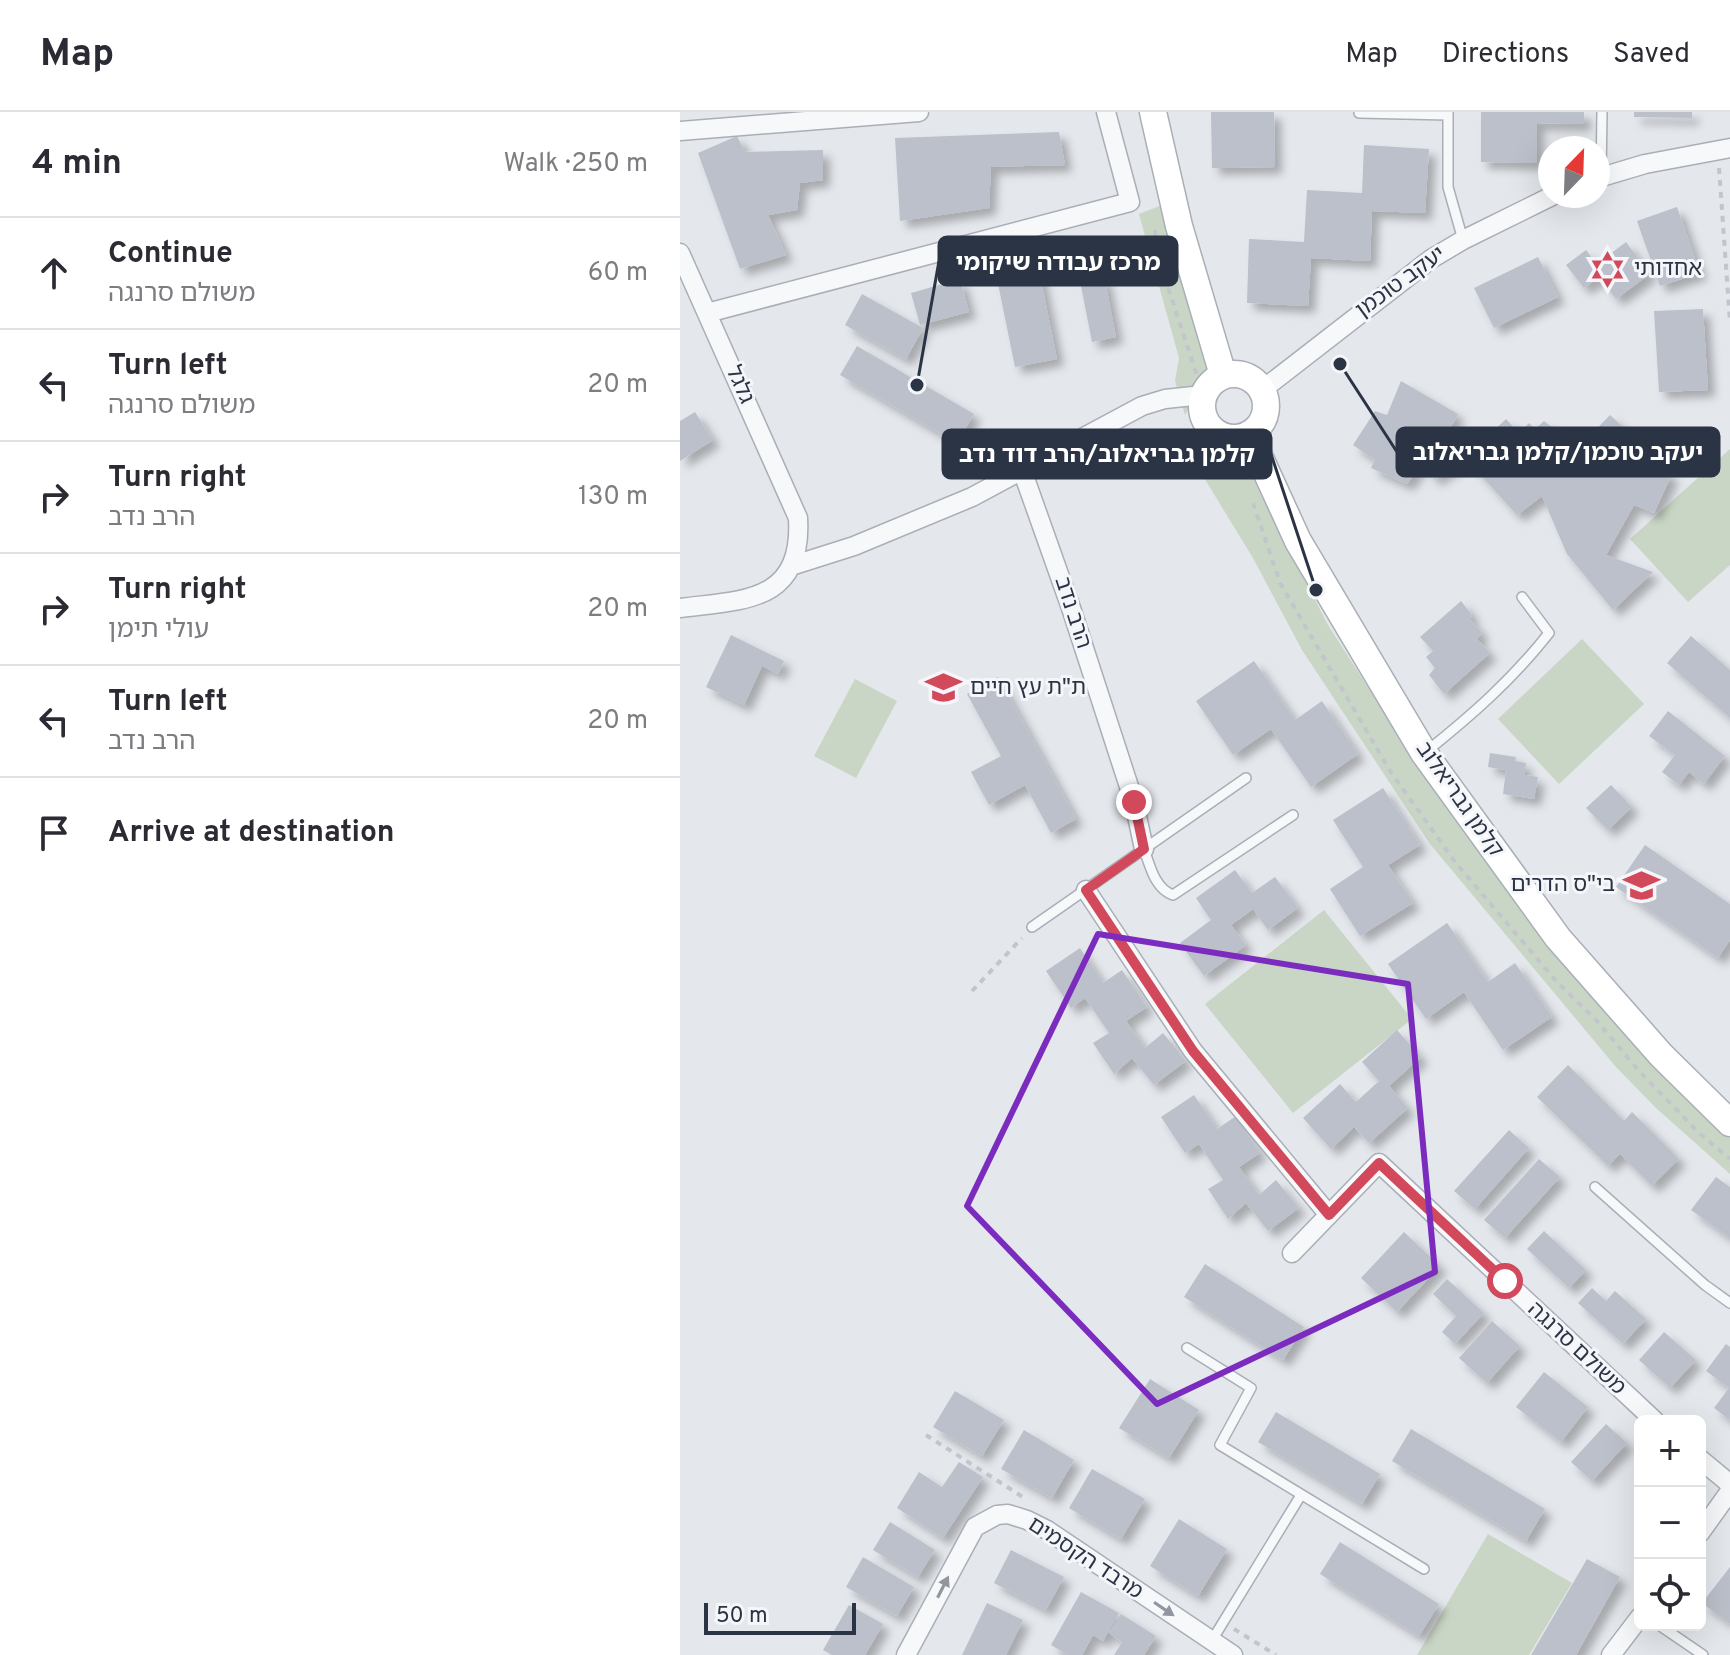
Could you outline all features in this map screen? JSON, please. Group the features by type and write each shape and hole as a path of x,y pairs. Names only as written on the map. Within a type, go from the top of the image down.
{"street":[{"path":"680,131 919,112"},
{"path":"707,313 1130,202 1106,112"},
{"path":"1153,112 1179,226 1223,375"},
{"path":"1610,175 1645,164 1724,149"},
{"name":"יעקב טוכמן","path":"1262,390 1431,259 1538,203"},
{"name":"גלגל","path":"680,253 798,518 799,538 791,566"},
{"path":"1223,375 1244,375 1255,381 1262,390 1266,401 1264,417 1259,427 1249,434 1227,437 1211,428 1202,415 1203,395 1209,384 1223,375"},
{"path":"680,608 754,598 768,592 791,566 854,546 972,497 1142,406 1165,399 1203,395"},
{"name":"קלמן גבריאלוב","path":"1249,434 1298,541 1424,753 1558,938 1661,1055 1730,1123"},
{"name":"הרב נדב","path":"1022,470 1134,802 1144,849"},
{"path":"1086,890 1193,1051 1329,1215"},
{"name":"משולם סרנגה","path":"1292,1253 1379,1163 1649,1415"},
{"path":"1706,1464 1730,1484"},
{"path":"1706,1525 1730,1491"},
{"name":"מרבד הקסמים","path":"906,1655 975,1527 985,1519 1008,1514 1047,1530 1233,1655"},
{"path":"1611,1655 1634,1625"}],"lane":[{"path":"1601,136 1602,112"},
{"path":"1359,113 1448,114 1448,187 1463,240"},
{"path":"1424,753 1478,710 1524,665 1549,633 1522,597"},
{"path":"1032,927 1246,778"},
{"path":"1144,849 1158,884 1173,895 1293,815"},
{"path":"1595,1187 1705,1285 1730,1303"},
{"path":"1187,1348 1251,1388 1220,1445 1424,1569"},
{"path":"1211,1642 1301,1495"},
{"path":"1668,1631 1703,1655"}],"path":[{"path":"1724,149 1730,322"},
{"path":"972,991 1032,927"}],"highlighted area":[{"path":"1098,934 1408,984 1435,1272 1157,1404 967,1206"}],"green space":[{"path":"1167,203 1213,368 1185,415 1175,381 1179,358 1139,214"},
{"path":"1198,434 1223,446 1243,446 1290,551 1328,625 1436,793 1535,924 1705,1116 1730,1138 1730,1174 1656,1108 1616,1067 1430,844 1302,650 1253,558 1187,450"},
{"path":"1730,449 1730,565 1688,602 1630,539"},
{"path":"1582,639 1644,704 1559,784 1498,719"},
{"path":"855,679 897,701 856,778 814,756"},
{"path":"1324,910 1412,1019 1293,1113 1205,1004"},
{"path":"1488,1534 1572,1583 1529,1655 1417,1655"}],"building":[{"path":"1211,112 1274,112 1275,167 1212,168"},
{"path":"1481,112 1584,112 1584,124 1537,123 1537,163 1481,162"},
{"path":"1634,112 1692,112 1692,118 1634,117"},
{"path":"1059,132 1065,165 991,167 989,208 900,221 895,138"},
{"path":"737,136 745,152 823,150 823,180 800,183 797,210 768,215 786,255 740,269 698,153"},
{"path":"1364,145 1429,149 1425,213 1372,211 1370,261 1311,258 1308,306 1247,303 1249,239 1304,242 1307,190 1362,193"},
{"path":"1677,207 1700,273 1660,286 1637,221"},
{"name":"אחדותי","path":"1626,242 1650,274 1616,299 1599,277 1584,288 1566,265 1586,250 1597,264"},
{"path":"1538,257 1558,297 1494,328 1474,288"},
{"path":"1038,266 1057,359 1015,367 996,274"},
{"path":"1104,276 1116,337 1092,342 1080,281"},
{"path":"960,279 969,312 920,325 911,293"},
{"path":"862,294 923,328 906,359 845,325"},
{"path":"1703,309 1708,390 1659,392 1654,311"},
{"path":"857,346 974,414 957,443 840,375"},
{"path":"1401,381 1458,414 1451,427 1475,448 1506,419 1519,433 1529,423 1535,429 1544,421 1560,433 1540,453 1534,450 1523,467 1538,475 1559,452 1590,470 1595,449 1586,440 1610,415 1633,436 1632,450 1641,461 1672,474 1654,513 1634,505 1606,555 1653,572 1613,610 1567,554 1542,496 1517,515 1466,459 1434,479 1422,463 1407,484 1371,468 1375,460 1353,445 1375,411 1387,415"},
{"path":"695,412 713,440 680,461 680,421"},
{"path":"1461,601 1482,633 1477,639 1490,653 1444,694 1429,675 1435,668 1426,657 1433,651 1420,637"},
{"path":"731,635 784,661 778,674 762,666 744,705 706,687"},
{"path":"1691,636 1730,670 1730,718 1667,663"},
{"path":"1254,661 1295,720 1322,701 1358,754 1311,787 1271,729 1233,755 1196,701"},
{"path":"998,677 1076,819 1051,833 1025,785 989,805 971,772 1001,756 967,694"},
{"path":"1668,711 1725,756 1704,784 1689,772 1679,785 1662,772 1675,755 1649,736"},
{"path":"1490,753 1516,757 1515,761 1526,763 1524,775 1538,777 1534,799 1503,794 1506,770 1488,767"},
{"path":"1611,785 1632,807 1608,830 1586,808"},
{"path":"1383,788 1420,845 1388,865 1413,903 1360,936 1330,889 1363,867 1333,820"},
{"path":"1645,845 1730,904 1730,940 1718,958 1616,887"},
{"path":"1235,870 1252,893 1275,877 1298,908 1268,930 1253,909 1231,925 1246,945 1204,976 1180,943 1211,920 1196,898"},
{"path":"1447,923 1488,982 1515,963 1552,1017 1503,1050 1464,992 1426,1019 1388,964"},
{"path":"1080,948 1103,983 1122,970 1147,1007 1126,1021 1145,1048 1163,1033 1186,1061 1154,1085 1132,1058 1114,1074 1093,1043 1109,1033 1085,998 1071,1008 1046,971"},
{"path":"1397,1030 1421,1057 1389,1086 1408,1108 1369,1143 1354,1127 1331,1149 1303,1118 1340,1084 1356,1102 1379,1081 1362,1062"},
{"path":"1568,1065 1624,1121 1632,1112 1679,1159 1652,1186 1620,1154 1608,1166 1537,1097"},
{"path":"1194,1095 1217,1129 1236,1116 1260,1153 1239,1167 1259,1195 1276,1180 1299,1208 1268,1231 1246,1203 1228,1219 1208,1189 1223,1180 1199,1144 1185,1153 1161,1117"},
{"path":"1509,1130 1529,1148 1475,1209 1454,1191"},
{"path":"1539,1159 1560,1177 1505,1238 1484,1220"},
{"path":"1716,1177 1730,1187 1730,1238 1691,1210"},
{"path":"1544,1231 1586,1270 1569,1288 1527,1249"},
{"path":"1404,1232 1440,1266 1397,1312 1361,1278"},
{"path":"1205,1264 1304,1327 1283,1360 1184,1297"},
{"path":"1447,1279 1484,1313 1455,1344 1442,1332 1456,1316 1433,1294"},
{"path":"1592,1288 1606,1301 1615,1291 1646,1319 1623,1344 1578,1303"},
{"path":"1492,1321 1520,1346 1487,1383 1459,1358"},
{"path":"1664,1332 1696,1360 1670,1388 1639,1360"},
{"path":"1726,1344 1730,1347 1730,1420 1714,1408 1729,1388 1706,1371"},
{"path":"1544,1372 1588,1407 1561,1442 1516,1407"},
{"path":"1150,1379 1199,1410 1169,1458 1119,1428"},
{"path":"955,1391 1004,1420 982,1456 933,1427"},
{"path":"1276,1412 1380,1474 1362,1504 1258,1442"},
{"path":"1606,1424 1627,1443 1592,1481 1571,1462"},
{"path":"1411,1429 1545,1509 1526,1541 1392,1461"},
{"path":"1024,1430 1074,1460 1052,1498 1001,1469"},
{"path":"959,1462 983,1477 943,1538 897,1508 919,1472 942,1487"},
{"path":"1092,1469 1145,1499 1121,1539 1069,1508"},
{"path":"1179,1519 1227,1549 1198,1596 1150,1566"},
{"path":"890,1522 935,1550 918,1577 873,1550"},
{"path":"1340,1542 1439,1604 1419,1636 1320,1574"},
{"path":"1011,1550 1064,1577 1046,1610 994,1583"},
{"path":"863,1557 914,1587 897,1616 846,1587"},
{"path":"1587,1559 1620,1577 1576,1655 1531,1655"},
{"path":"1730,1567 1730,1624 1706,1606 1706,1598"},
{"path":"1081,1592 1119,1613 1103,1641 1093,1635 1082,1655 1068,1655 1051,1645"},
{"path":"987,1603 1023,1620 1006,1655 962,1655"},
{"path":"849,1605 883,1624 865,1655 832,1655 823,1650"},
{"path":"1121,1614 1156,1636 1144,1655 1114,1655 1122,1642 1109,1633"}],"place":[{"name":"אחדותי","path":"1608,269"},
{"name":"יעקב טוכמן/קלמן גבריאלוב","path":"1340,364"},
{"name":"מרכז עבודה שיקומי","path":"917,385"},
{"name":"קלמן גבריאלוב/הרב דוד נדב","path":"1316,590"},
{"name":"ת\"ת עץ חיים","path":"944,688"},
{"name":"בי\"ס הדרים","path":"1641,885"}],"route":[{"path":"1134,802 1144,849 1086,890 1193,1051 1329,1215 1379,1163 1505,1281"}]}
